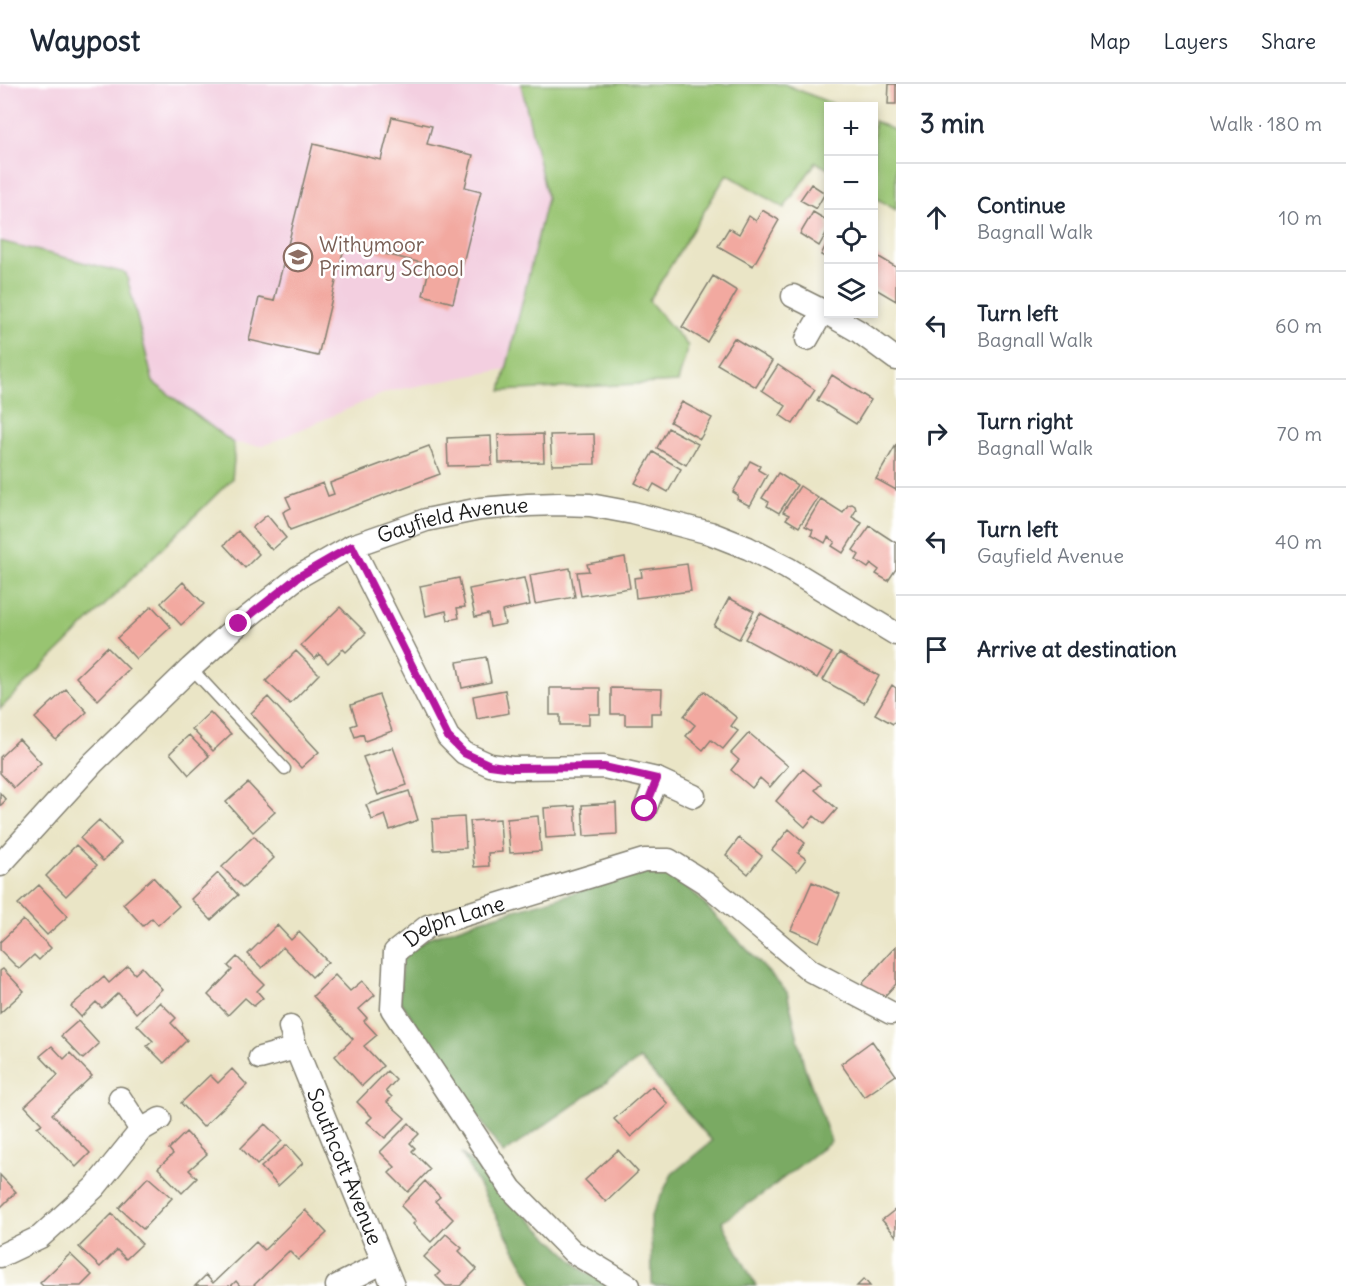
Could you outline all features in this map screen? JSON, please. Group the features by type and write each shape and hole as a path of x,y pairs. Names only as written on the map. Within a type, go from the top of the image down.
{"street":[{"path":"793,296 858,331 896,359"},
{"path":"807,339 823,311"},
{"name":"Gayfield Avenue","path":"0,866 93,763 239,624 298,577 352,546 426,520 480,509 548,504 590,505 633,513 701,531 748,548 787,568 896,634"},
{"path":"352,546 448,737 464,753 490,765 512,768 604,767 657,779 694,796"},
{"path":"645,809 657,779"},
{"name":"Delph Lane","path":"629,1286 573,1252 511,1189 392,1009 395,952 428,926 644,861 669,860 707,884 811,971 891,1014"},
{"name":"Southcott Avenue","path":"260,1058 293,1037 393,1286"},
{"path":"0,1256 40,1237 95,1187 150,1124 120,1098"},
{"path":"337,1286 382,1263"}],"lane":[{"path":"191,668 285,769"}],"shaded area":[{"name":"Withymoor Primary School","path":"0,84 521,84 547,198 506,369 387,392 263,446 233,443 153,382 126,273 0,241"}],"green space":[{"path":"521,84 784,84 828,102 824,102 824,167 816,162 784,208 727,174 649,301 688,346 678,382 501,391 547,198"},
{"path":"878,123 896,131 896,210 878,199"},
{"path":"0,241 126,273 153,382 233,443 234,460 232,479 0,709"},
{"path":"663,867 694,893 787,992 804,1065 831,1141 767,1191 722,1222 756,1286 656,1286 652,1284 651,1216 672,1174 712,1141 640,1059 503,1154 400,1000 402,956 431,937 481,920"},
{"path":"461,1153 584,1271 612,1286 535,1286"}],"building":[{"path":"889,84 896,84 896,104 888,104"},
{"path":"392,117 432,126 427,144 473,155 465,187 481,191 453,303 423,295 430,265 345,244 318,356 249,340 259,298 274,301 313,144 381,160"},
{"path":"811,184 824,192 816,209 800,200"},
{"path":"762,210 779,220 753,266 718,246 729,228 739,234 749,216 756,221"},
{"path":"813,212 824,219 824,237 819,246 800,234"},
{"path":"878,256 896,267 896,301 878,290"},
{"path":"713,276 737,291 707,342 682,327"},
{"path":"734,338 772,361 756,387 717,364"},
{"path":"778,365 815,390 793,424 780,415 786,406 762,390"},
{"path":"832,375 871,400 856,424 817,400"},
{"path":"682,402 712,418 700,439 670,422"},
{"path":"668,428 698,444 686,465 657,448"},
{"path":"543,434 544,462 499,463 498,435"},
{"path":"594,434 595,464 552,465 550,435"},
{"path":"491,436 492,465 448,466 447,438"},
{"path":"896,445 896,490 876,479"},
{"path":"429,446 440,474 290,530 283,512 291,508 286,497 323,483 328,496 334,494 330,483"},
{"path":"653,452 681,469 668,492 654,484 650,491 635,483"},
{"path":"750,461 760,466 758,470 767,475 750,506 737,499 738,495 733,492"},
{"path":"778,473 797,485 779,513 767,506 769,502 762,498"},
{"path":"800,486 818,498 799,527 786,519 789,515 783,512"},
{"path":"821,499 843,513 848,505 852,504 856,510 852,517 862,523 843,553 832,546 835,542 828,537 825,543 811,535 813,530 805,526"},
{"path":"267,515 286,538 272,550 252,528"},
{"path":"870,526 896,543 896,569 888,581 876,574 879,570 871,564 868,568 856,560 859,555 853,550"},
{"path":"238,531 259,554 245,568 224,545"},
{"path":"625,557 630,588 581,596 577,572 589,571 587,564"},
{"path":"687,564 691,591 636,598 634,578 642,577 641,570"},
{"path":"570,568 575,597 535,604 530,575"},
{"path":"459,578 465,607 457,608 459,618 448,620 446,611 426,616 420,586"},
{"path":"524,578 530,605 502,611 505,624 490,627 488,614 475,617 469,589"},
{"path":"183,582 204,604 181,625 161,603"},
{"path":"729,598 754,611 739,639 714,626"},
{"path":"152,606 171,627 136,659 117,638"},
{"path":"340,607 366,633 346,652 343,649 328,663 319,654 315,659 301,645"},
{"path":"760,613 832,653 817,678 745,639"},
{"path":"107,647 129,669 98,700 76,677"},
{"path":"296,651 319,674 290,704 266,681"},
{"path":"839,653 879,676 864,703 823,680"},
{"path":"486,657 491,682 462,688 457,662"},
{"path":"892,685 896,688 896,720 893,724 875,714"},
{"path":"550,688 600,688 600,714 589,714 589,725 560,725 560,715 550,715"},
{"path":"611,688 662,689 661,713 651,713 651,725 625,725 625,714 611,714"},
{"path":"66,689 87,712 56,740 35,718"},
{"path":"505,690 509,713 477,719 473,696"},
{"path":"704,691 737,718 731,726 738,731 723,749 711,740 703,750 686,736 695,725 684,716"},
{"path":"379,695 392,731 365,741 363,734 355,737 351,726 357,724 351,705"},
{"path":"268,697 319,752 301,768 251,713"},
{"path":"210,712 231,734 213,751 192,729"},
{"path":"749,733 788,766 770,787 760,778 752,788 731,770 739,760 731,753"},
{"path":"189,735 209,756 189,775 170,753"},
{"path":"19,739 41,763 14,788 0,773 0,757"},
{"path":"393,747 407,785 378,795 363,757"},
{"path":"803,769 821,784 815,790 837,809 824,824 814,816 805,827 776,801"},
{"path":"248,783 275,812 253,832 226,802"},
{"path":"409,791 418,820 390,830 385,815 372,820 366,805"},
{"path":"0,793 6,800 0,806"},
{"path":"616,803 617,834 584,836 582,805"},
{"path":"575,806 577,836 546,838 544,808"},
{"path":"538,816 541,851 510,853 507,819"},
{"path":"464,817 466,848 434,850 432,819"},
{"path":"500,819 502,852 488,853 489,866 474,867 470,821"},
{"path":"99,820 121,843 103,861 80,838"},
{"path":"789,829 805,843 798,853 806,859 797,871 772,850"},
{"path":"254,836 274,858 243,888 222,867"},
{"path":"739,838 762,856 748,874 726,855"},
{"path":"76,845 97,865 66,896 46,876"},
{"path":"218,873 238,895 211,920 191,899"},
{"path":"153,877 179,906 158,925 152,918 143,926 123,904"},
{"path":"812,882 840,894 819,942 791,930"},
{"path":"39,885 68,916 47,935 18,904"},
{"path":"23,920 51,948 39,960 34,955 19,969 0,950 0,942"},
{"path":"277,925 291,940 299,932 328,962 312,977 283,947 262,968 248,954"},
{"path":"896,946 896,984 880,1001 861,985"},
{"path":"237,957 264,984 257,991 263,998 254,1006 245,998 228,1015 208,995 232,970 228,966"},
{"path":"128,966 135,974 142,967 162,989 136,1013 118,993 102,1008 96,1002 81,1017 71,1006 104,977 109,983"},
{"path":"3,969 24,991 0,1013 0,971"},
{"path":"335,975 350,991 362,981 375,995 359,1009 367,1018 364,1021 377,1035 364,1046 383,1066 362,1086 335,1056 353,1039 313,996"},
{"path":"160,1002 176,1018 171,1023 187,1040 164,1063 147,1046 153,1041 137,1025"},
{"path":"78,1021 99,1044 83,1059 61,1036"},
{"path":"872,1041 896,1075 864,1097 841,1064"},
{"path":"52,1046 64,1059 70,1053 92,1076 52,1114 90,1153 76,1167 37,1127 42,1124 25,1106 58,1075 40,1056"},
{"path":"232,1069 247,1085 203,1127 181,1103 210,1075 218,1083"},
{"path":"387,1071 396,1080 386,1091 392,1097 387,1102 405,1118 385,1138 367,1122 372,1117 357,1102"},
{"path":"652,1086 668,1104 631,1137 614,1119"},
{"path":"409,1123 419,1134 410,1143 415,1148 412,1151 430,1169 408,1192 389,1173 395,1167 380,1152"},
{"path":"265,1124 282,1141 257,1165 241,1148"},
{"path":"186,1132 207,1154 189,1170 197,1178 182,1193 158,1168 173,1154 169,1149"},
{"path":"287,1145 303,1163 278,1186 261,1167"},
{"path":"618,1150 638,1172 606,1202 585,1180"},
{"path":"0,1175 16,1192 0,1208"},
{"path":"148,1177 172,1198 143,1229 119,1208"},
{"path":"425,1181 440,1197 435,1201 453,1219 431,1242 413,1224 416,1221 401,1206"},
{"path":"896,1209 896,1236 882,1220"},
{"path":"305,1210 327,1233 298,1260 289,1251 253,1286 240,1286 236,1281 231,1286 195,1286 206,1275 213,1283 256,1242 264,1250"},
{"path":"112,1214 142,1244 126,1259 117,1250 100,1267 79,1247"},
{"path":"446,1234 462,1248 459,1251 477,1269 460,1286 446,1286 436,1276 440,1272 424,1257"},
{"path":"70,1254 92,1275 81,1286 43,1286 40,1283"},
{"path":"864,1279 870,1286 857,1286"}],"place":[{"name":"Withymoor Primary School","path":"298,257"}],"route":[{"path":"239,624 298,577 352,546 448,737 464,753 490,765 512,768 604,767 657,779 645,809"}]}
